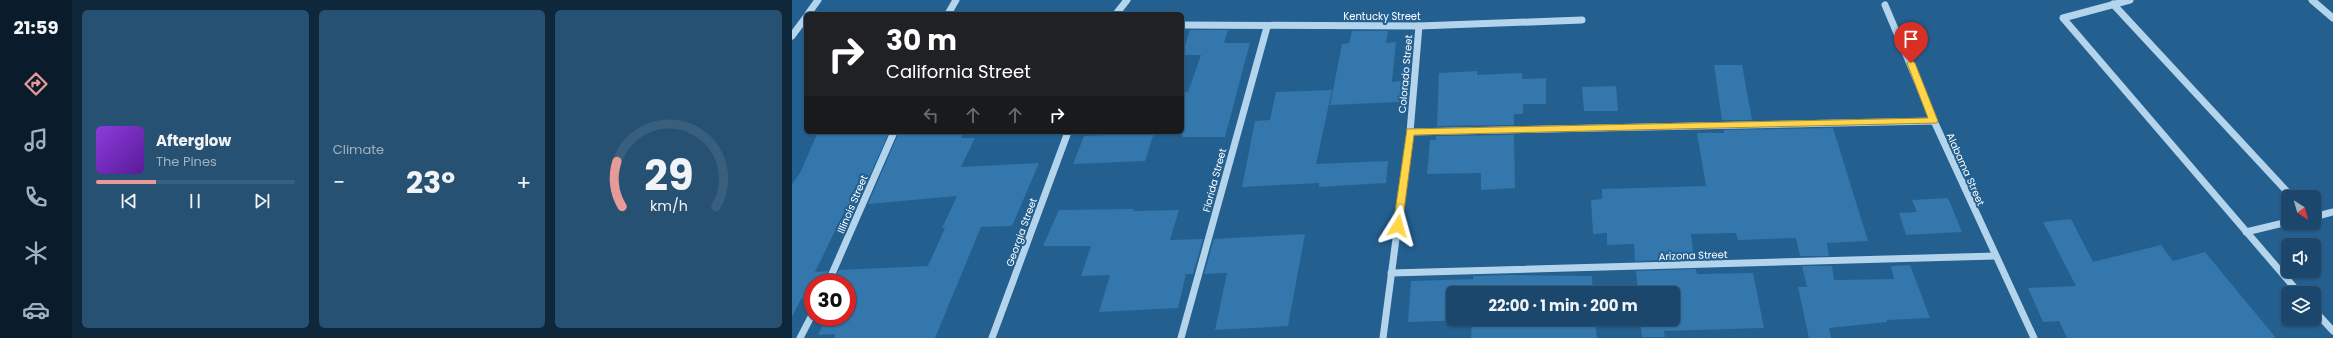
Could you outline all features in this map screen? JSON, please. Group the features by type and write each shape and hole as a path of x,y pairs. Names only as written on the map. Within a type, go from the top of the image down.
{"street":[{"path":"809,12 818,0"},
{"path":"949,12 956,0"},
{"path":"1118,12 1127,0"},
{"path":"2130,0 2062,18 2293,286"},
{"path":"2312,0 2333,18"},
{"path":"2113,4 2286,190"},
{"name":"Alabama Street","path":"1885,5 1934,121 2034,338"},
{"path":"792,36 804,19"},
{"name":"Kentucky Street","path":"1184,25 1266,27 1419,26 1582,20"},
{"name":"Colorado Street","path":"1383,338 1410,132 1419,26"},
{"name":"Florida Street","path":"1181,338 1266,27"},
{"path":"1410,132 1934,121"},
{"name":"Illinois Street","path":"832,274 893,134"},
{"name":"Georgia Street","path":"992,338 1067,134"},
{"path":"2321,215 2333,212"},
{"path":"2246,232 2281,224"},
{"name":"Arizona Street","path":"1391,274 1995,256"},
{"path":"2321,318 2333,331"},
{"path":"800,338 806,326"}],"building":[{"path":"1190,30 1228,30 1224,43 1250,43 1225,137 1182,137 1182,134 1184,134 1184,92 1188,92 1201,55 1184,55 1184,49"},
{"path":"1352,31 1388,31 1386,43 1396,42 1392,82 1402,81 1400,102 1330,105 1342,44 1349,43"},
{"path":"1714,65 1742,65 1752,120 1722,120"},
{"path":"1477,71 1477,75 1522,73 1522,79 1546,78 1546,104 1523,104 1523,114 1514,114 1514,125 1437,126 1439,73"},
{"path":"1616,86 1618,111 1584,111 1582,87"},
{"path":"1332,90 1316,164 1388,161 1386,183 1319,187 1319,183 1242,187 1255,121 1270,120 1276,92"},
{"path":"1833,128 1868,241 1827,243 1829,256 1800,256 1796,238 1738,240 1736,233 1691,234 1694,259 1635,261 1634,244 1607,245 1607,233 1593,234 1591,200 1602,199 1602,189 1706,186 1697,133 1724,133 1724,130"},
{"path":"817,134 888,134 857,205 847,206 815,272 828,271 827,274 804,274 804,299 801,299 792,317 792,184 800,173"},
{"path":"898,134 963,134 961,138 975,138 961,167 1039,163 1012,226 981,227 935,338 835,338 835,334 818,335 822,326 856,326 856,274 837,274 839,270 928,266 945,228 942,228 957,196 868,204"},
{"path":"1154,134 1145,161 1073,164 1084,136"},
{"path":"1514,135 1515,188 1481,190 1481,173 1427,174 1430,140 1436,140 1436,136"},
{"path":"1948,198 1962,232 1906,235 1899,213 1917,212 1912,200"},
{"path":"1134,209 1133,211 1179,210 1170,240 1203,239 1193,274 1186,274 1178,308 1099,312 1110,275 1081,276 1091,246 1043,246 1059,210"},
{"path":"2071,219 2093,262 2161,245 2173,261 2205,252 2276,338 2067,338 2059,321 2043,322 2028,288 2076,286 2043,222"},
{"path":"1305,234 1288,326 1215,330 1227,273 1204,274 1214,239"},
{"path":"1910,265 1930,318 1887,320 1887,322 1829,328 1831,338 1809,338 1798,287 1807,287 1802,266 1832,266 1834,280 1894,279 1891,266"},
{"path":"1696,269 1697,274 1753,273 1764,328 1664,331 1665,337 1642,337 1641,326 1680,326 1680,286 1637,286 1636,271"},
{"path":"1473,276 1592,276 1593,286 1446,286 1446,321 1408,322 1411,281 1473,279"},
{"path":"1472,326 1596,326 1597,338 1471,338"}],"route":[{"path":"1398,226 1410,132 1934,121 1911,63"}]}
